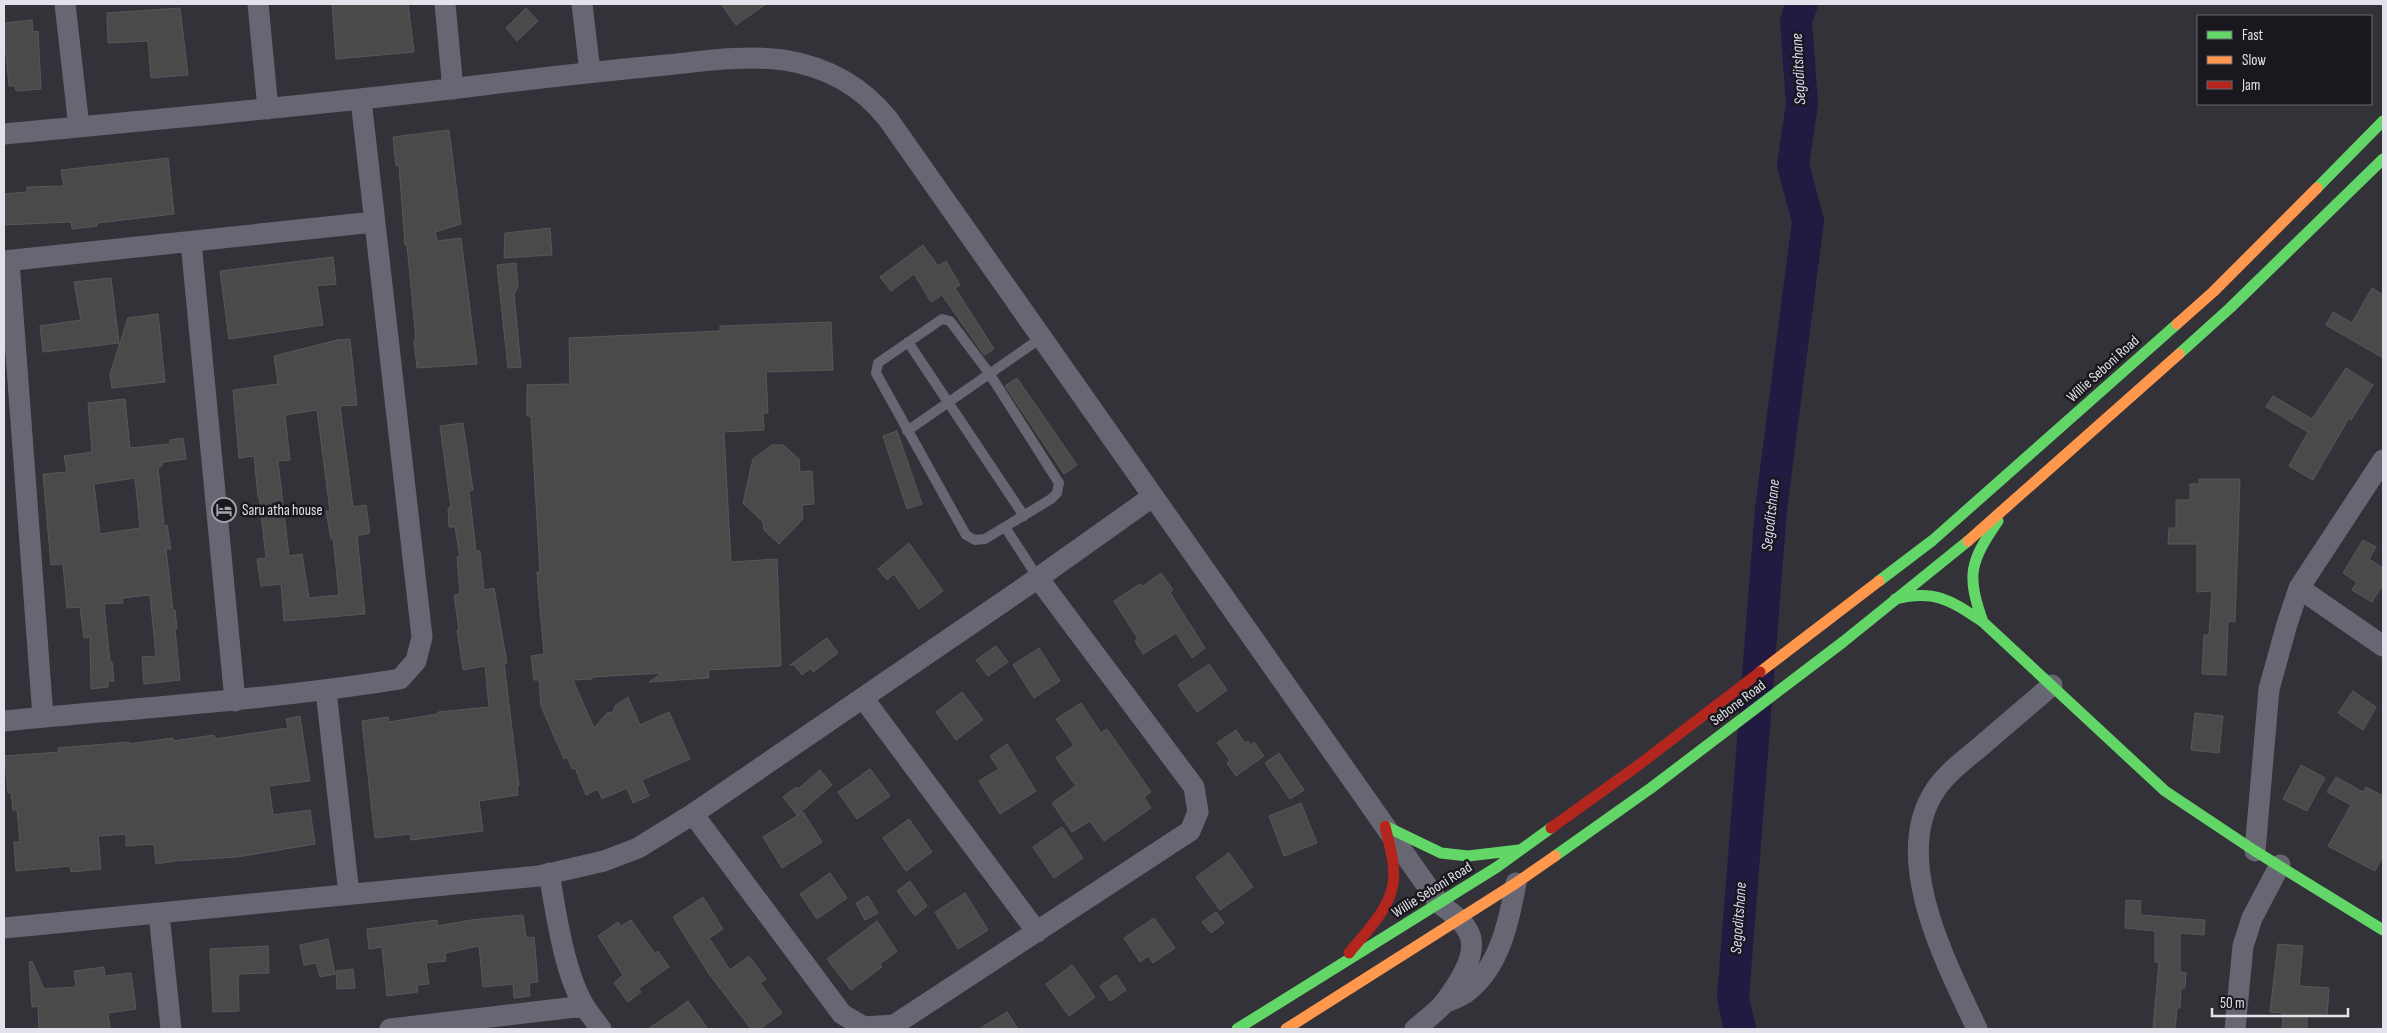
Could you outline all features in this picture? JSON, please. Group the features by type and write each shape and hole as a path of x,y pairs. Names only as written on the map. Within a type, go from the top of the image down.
{"main road":[{"name":"Willie Seboni Road","path":"1827,622 1933,540 2213,292 2383,120"},
{"path":"1895,599 1950,557 2006,509 2230,308 2383,159"},
{"path":"1983,622 1972,591 1972,566 1979,548 2006,509"},
{"path":"1895,599 1914,593 1938,595 1954,602 1983,622 2165,791 2255,851 2383,930"},
{"name":"Sebone Road","path":"1516,884 1651,788 1843,642 1895,599"},
{"name":"Sebone Road","path":"1636,767 1827,622"},
{"name":"Willie Seboni Road","path":"1237,1029 1337,968 1522,850 1636,767"},
{"path":"1385,826 1425,846 1448,854 1468,856 1522,850"},
{"path":"1337,968 1383,908 1393,886 1392,862 1385,826"},
{"path":"1286,1029 1516,884"}],"street":[{"path":"65,4 79,127"},
{"path":"258,4 268,109"},
{"path":"445,4 453,89"},
{"path":"582,4 590,72"},
{"path":"4,134 361,100 590,72 745,57 785,60 821,70 853,84 874,101 888,119 1439,903 1459,919 1469,933 1472,943 1471,955 1443,1004"},
{"path":"4,721 235,701 326,691 400,680 416,661 422,637 361,100"},
{"path":"43,717 6,261 374,222"},
{"path":"191,242 235,701"},
{"path":"2255,851 2269,689 2299,588 2383,460"},
{"path":"4,928 159,914 549,873 604,861 638,848 693,814 1038,578 1152,497"},
{"path":"693,814 842,1014 864,1027 894,1025 1190,831 1198,812 1194,787 1038,578"},
{"path":"2299,588 2383,646"},
{"path":"1977,1029 1927,912 1919,872 1920,840 1924,811 1936,789 1951,772 2052,685"},
{"path":"326,691 349,894"},
{"path":"863,698 1037,932"},
{"path":"2236,1029 2243,946 2252,918 2280,865"},
{"path":"549,873 572,980 584,1006 601,1029"},
{"path":"1415,1029 1443,1004 1467,992 1491,964 1511,912 1516,884"},
{"path":"159,914 171,1029"},
{"path":"390,1029 584,1006"}],"lane":[{"path":"945,319 950,321 989,374 1059,483 1057,493 1051,499 985,539 975,540 966,535 876,374 876,368 878,364 928,327 945,319"},
{"path":"907,431 1041,338"},
{"path":"908,342 1024,516"},
{"path":"1005,527 1038,578"}],"building":[{"path":"332,4 408,4 414,52 336,59"},
{"path":"721,4 766,4 736,25"},
{"path":"180,8 188,75 151,78 148,41 108,43 107,13"},
{"path":"526,8 538,21 517,41 506,28"},
{"path":"32,20 33,32 38,31 41,89 16,91 15,86 9,86 6,53 4,53 4,23"},
{"path":"449,130 461,224 435,232 437,241 461,238 477,364 417,368 399,165 396,166 393,137"},
{"path":"168,158 174,214 97,223 97,226 72,229 71,222 4,225 4,194 27,192 27,187 64,186 61,170"},
{"path":"550,228 552,255 504,258 505,233"},
{"path":"923,245 938,266 946,261 960,285 955,288 994,349 984,355 942,295 931,302 914,274 891,291 880,277"},
{"path":"333,257 336,284 317,286 323,325 229,339 220,271"},
{"path":"516,263 518,287 514,294 521,367 508,368 497,265"},
{"path":"111,278 119,343 43,352 40,326 81,320 74,282"},
{"path":"2372,288 2383,295 2383,358 2326,325 2333,312 2352,323"},
{"path":"158,314 165,382 112,388 110,374 128,318"},
{"path":"831,322 833,370 766,372 768,413 763,413 764,430 724,432 731,562 777,559 781,666 708,670 709,678 649,682 662,673 592,677 592,679 573,680 594,728 607,713 613,712 615,706 628,697 640,725 669,712 690,759 642,780 649,796 633,803 627,788 602,799 598,789 586,795 575,768 572,769 567,757 564,759 541,706 539,680 534,680 531,656 544,654 537,572 540,572 531,416 527,416 527,385 570,384 569,338 720,331 720,326"},
{"path":"350,339 357,405 340,406 353,507 366,505 370,533 357,536 365,614 284,621 281,584 261,586 257,559 266,558 254,456 239,458 233,390 278,384 274,356 337,340","holes":["317,410 330,511 326,511 331,539 333,538 339,595 309,598 302,554 289,556 278,461 290,460 285,415"]},
{"path":"2346,368 2373,385 2351,420 2349,418 2313,480 2289,466 2308,432 2266,407 2273,396 2312,419"},
{"path":"1017,378 1077,465 1064,474 1005,386"},
{"path":"125,399 130,448 170,444 170,440 183,438 186,459 162,462 162,466 158,467 164,526 167,525 171,549 166,549 173,611 175,610 180,680 144,684 142,657 156,656 150,595 122,598 123,603 104,604 110,662 112,662 114,681 108,681 108,687 91,689 90,637 84,638 80,607 67,608 63,564 51,565 43,474 67,472 64,456 92,452 88,403","holes":["135,478 140,528 100,534 94,484"]},
{"path":"463,423 473,490 469,491 476,551 480,551 484,590 494,588 507,663 504,663 519,786 517,786 518,795 479,801 483,831 411,840 410,834 375,838 362,721 388,717 389,722 438,714 438,712 489,707 485,666 463,670 457,630 459,630 454,595 460,594 457,557 460,557 455,527 449,527 448,508 451,508 440,426"},
{"path":"897,431 922,504 907,509 883,436"},
{"path":"772,445 783,445 799,459 800,472 812,471 814,504 802,505 803,519 779,544 764,530 763,522 743,503 753,459"},
{"path":"2199,479 2240,479 2235,622 2228,621 2226,675 2202,674 2204,635 2209,635 2212,591 2197,592 2197,544 2168,544 2169,528 2176,528 2176,500 2190,500 2190,484 2199,484"},
{"path":"2363,540 2376,547 2369,559 2383,568 2383,584 2372,602 2352,590 2357,582 2343,573"},
{"path":"909,543 943,591 919,609 894,574 887,580 878,569"},
{"path":"1161,573 1173,590 1170,593 1205,648 1192,658 1176,633 1143,654 1135,641 1138,639 1114,601 1140,584 1142,587"},
{"path":"827,638 838,653 813,672 811,668 802,675 794,665 790,665"},
{"path":"996,646 1008,662 988,676 976,660"},
{"path":"1039,648 1060,681 1034,698 1013,665"},
{"path":"1209,664 1227,690 1197,712 1178,685"},
{"path":"2353,691 2376,707 2363,730 2338,713"},
{"path":"962,692 983,720 956,740 936,712"},
{"path":"1081,703 1101,733 1107,729 1151,792 1144,797 1151,808 1104,841 1090,821 1072,832 1052,803 1076,786 1056,758 1074,745 1056,719"},
{"path":"2195,713 2223,716 2219,753 2191,750"},
{"path":"300,716 310,781 269,786 273,815 310,810 315,844 237,857 156,864 154,844 126,846 126,834 98,836 101,869 71,872 70,866 16,871 14,842 20,842 17,810 13,810 11,792 8,793 5,756 59,752 58,748 129,742 129,744 173,738 173,741 214,735 215,739 288,728 286,719"},
{"path":"1236,730 1245,743 1248,741 1251,745 1254,742 1264,756 1236,776 1227,763 1230,760 1217,743"},
{"path":"1007,744 1036,791 1000,814 979,781 999,769 990,756"},
{"path":"1279,753 1304,790 1290,799 1265,763"},
{"path":"2301,765 2325,778 2307,811 2283,799"},
{"path":"870,769 890,796 857,819 838,792"},
{"path":"820,770 832,785 797,815 783,797 796,787 798,789"},
{"path":"2336,777 2363,792 2366,787 2383,796 2383,855 2375,871 2328,846 2351,805 2327,792"},
{"path":"1301,803 1317,843 1284,856 1269,816"},
{"path":"803,812 822,842 782,868 763,837"},
{"path":"909,819 932,852 906,871 883,838"},
{"path":"1062,827 1083,858 1054,878 1033,847"},
{"path":"1229,853 1253,887 1220,910 1196,877"},
{"path":"830,873 847,898 817,919 800,894"},
{"path":"910,881 927,906 915,916 897,891"},
{"path":"965,893 988,930 958,949 935,912"},
{"path":"868,896 878,913 865,920 856,903"},
{"path":"703,897 723,929 709,938 730,970 749,956 766,979 760,983 782,1013 760,1029 751,1029 709,974 673,917"},
{"path":"2126,900 2141,901 2140,915 2205,920 2204,935 2180,933 2180,972 2186,973 2185,988 2181,988 2180,1008 2177,1008 2175,1029 2153,1029 2159,962 2155,962 2155,931 2125,928"},
{"path":"1216,912 1224,923 1211,933 1202,922"},
{"path":"523,915 526,938 534,937 538,982 529,983 530,996 514,998 513,984 483,987 479,946 445,953 446,961 426,963 429,984 417,985 418,992 387,996 382,947 369,949 367,929 437,920 437,926 471,920"},
{"path":"1154,918 1175,948 1153,963 1148,956 1140,962 1124,938"},
{"path":"631,920 655,953 658,951 669,967 638,989 641,992 628,1002 614,983 623,975 598,936 618,922 621,926"},
{"path":"877,921 897,951 880,964 882,967 851,990 827,959"},
{"path":"328,939 335,974 320,977 316,963 304,965 300,945"},
{"path":"2278,944 2303,946 2299,986 2329,988 2327,1016 2307,1014 2307,1029 2282,1029 2283,1013 2270,1012"},
{"path":"268,946 269,973 238,974 239,1011 213,1012 210,949"},
{"path":"32,961 44,989 76,987 74,971 104,967 105,976 131,973 136,1009 108,1013 110,1029 39,1029 38,1006 32,1007 29,962"},
{"path":"1072,965 1095,997 1069,1016 1046,984"},
{"path":"353,969 355,988 337,989 336,971"},
{"path":"1116,975 1126,990 1110,1001 1100,986"},
{"path":"688,1001 708,1029 648,1029 676,1010"},
{"path":"1007,1012 1018,1029 979,1029"}],"waterway":[{"name":"Segoditshane","path":"1740,1029 1733,998 1771,509 1808,221 1793,165 1802,104 1796,21 1802,4"}],"traffic: fast":[{"path":"2317,188 2383,121"},
{"path":"2179,354 2230,308 2383,159"},
{"path":"1879,581 1933,540 2177,324"},
{"path":"1983,622 1974,592 1974,569 1981,547 1998,521"},
{"path":"1555,856 1651,788 1843,642 1968,541"},
{"path":"1895,599 1921,595 1942,598 1983,622 2165,791 2255,851 2383,930"},
{"path":"1385,826 1441,853 1468,856 1519,850"},
{"path":"1237,1029 1497,867 1551,828"}],"traffic: slow":[{"path":"2177,324 2213,292 2317,188"},
{"path":"1968,541 2179,354"},
{"path":"1760,672 1879,581"},
{"path":"1286,1029 1516,883 1555,856"}],"traffic: jam":[{"path":"1551,828 1636,767 1760,672"},
{"path":"1349,953 1376,921 1391,894 1394,869 1385,826"}],"place":[{"name":"Saru atha house","path":"224,510"}]}
